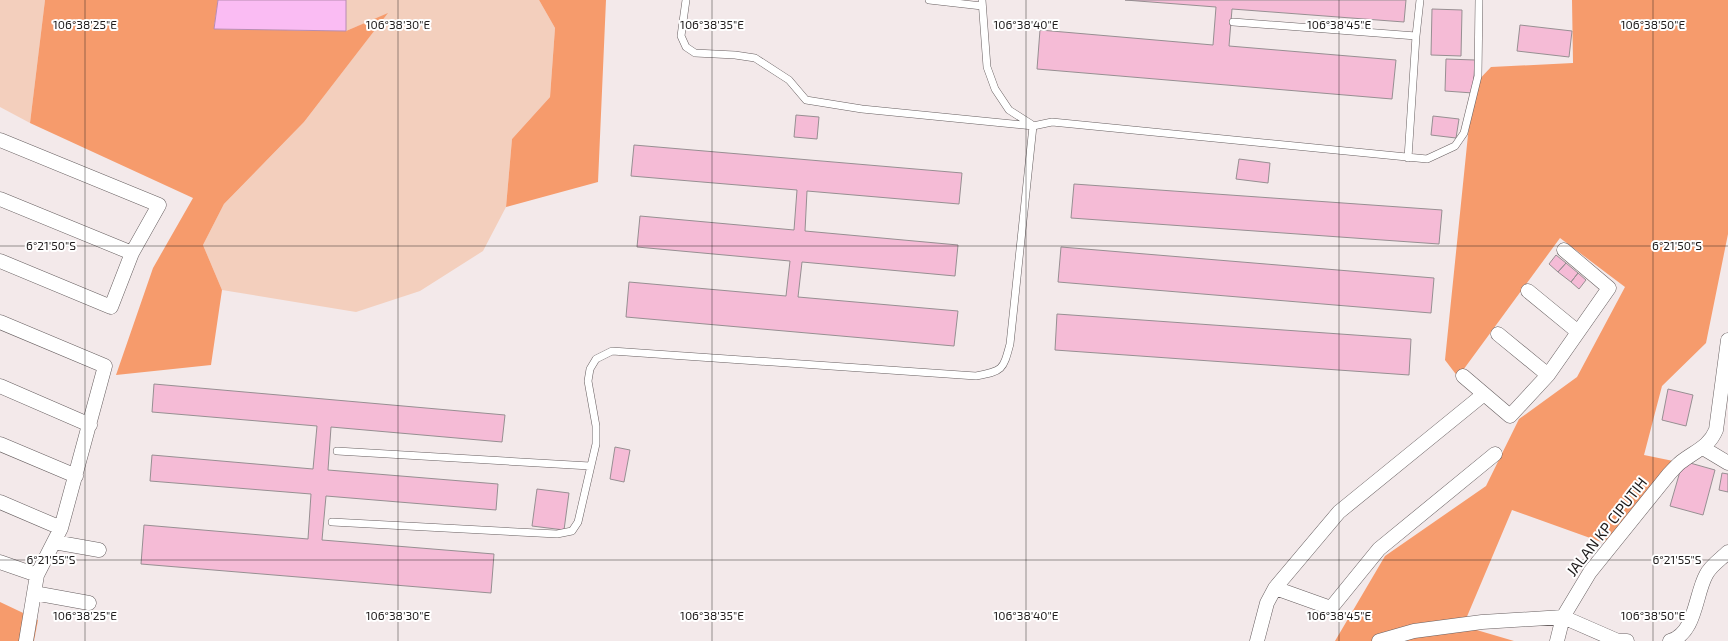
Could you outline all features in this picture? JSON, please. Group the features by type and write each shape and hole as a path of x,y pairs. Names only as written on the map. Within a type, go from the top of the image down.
{"street":[{"path":"0,140 160,205 132,253 111,307 0,261"},
{"path":"0,199 132,253"},
{"path":"1463,376 1510,416 1548,376 1609,288 1564,250"},
{"path":"1528,291 1578,332"},
{"path":"0,322 105,366 62,528 37,575 26,641"},
{"path":"1498,334 1548,376"},
{"path":"1728,340 1716,430 1703,448 1728,463"},
{"path":"0,386 90,425"},
{"path":"1257,641 1267,603 1274,588 1339,512 1484,394"},
{"path":"0,444 76,476"},
{"name":"JALAN KP CIPUTIH","path":"1557,641 1563,618 1590,572 1669,474 1681,462 1703,448"},
{"path":"1274,588 1331,608 1379,549 1495,454"},
{"path":"0,502 62,528"},
{"path":"54,542 98,550"},
{"path":"1675,640 1689,622 1706,573 1728,552"},
{"path":"0,562 37,575"},
{"path":"34,593 90,603"},
{"path":"1379,641 1414,631 1482,622 1563,618 1618,640 1627,641"}],"lane":[{"path":"686,0 681,36 686,47 695,53 755,58 789,80 806,100 862,109 1033,126 1052,122 1427,159 1455,146 1464,133 1478,76 1479,0"},
{"path":"928,0 982,3 987,67 995,89 1009,110 1033,126"},
{"path":"1408,158 1420,0"},
{"path":"1233,22 1416,36"},
{"path":"332,522 557,534 572,532 578,522 596,444 596,426 588,381 590,369 596,359 612,351 976,376 993,373 1004,365 1010,344 1033,126"},
{"path":"337,451 590,466"}],"shaded area":[{"path":"0,0 45,0 30,123 0,107"},
{"path":"45,0 218,0 214,29 346,31 388,13 304,122 224,204 203,245 222,290 211,365 116,375 153,268 193,198 30,123"},
{"path":"218,0 346,0 346,31 214,29"},
{"path":"346,0 539,0 555,28 550,97 512,139 506,207 483,251 420,291 356,312 222,290 203,245 224,204 304,122 387,14 346,31"},
{"path":"539,0 606,0 598,182 506,207 512,139 550,97 555,28"},
{"path":"1572,0 1728,0 1728,234 1706,343 1662,386 1644,455 1683,463 1618,548 1512,510 1463,626 1514,641 1335,641 1385,556 1486,486 1519,419 1577,377 1625,287 1560,238 1458,377 1445,360 1473,86 1491,67 1573,63"},
{"path":"0,602 38,620 34,641 0,641"}],"building":[{"path":"1125,0 1406,0 1404,22 1232,9 1229,46 1396,60 1392,99 1037,69 1040,30 1213,45 1216,7"},
{"path":"1432,9 1462,10 1461,56 1431,55"},
{"path":"1520,25 1572,31 1569,57 1517,51"},
{"path":"1446,59 1475,60 1473,93 1445,91"},
{"path":"796,115 819,117 817,139 794,137"},
{"path":"1433,116 1459,119 1456,138 1431,135"},
{"path":"634,145 962,173 959,204 807,191 805,231 958,245 955,276 802,262 798,297 958,311 954,346 626,317 629,282 786,296 790,261 637,247 640,216 794,230 797,190 631,176"},
{"path":"1239,159 1270,163 1268,183 1236,179"},
{"path":"1074,184 1442,210 1439,244 1071,218"},
{"path":"1061,247 1434,278 1431,313 1058,282"},
{"path":"1556,255 1566,263 1558,272 1549,264"},
{"path":"1566,263 1578,273 1571,282 1558,272"},
{"path":"1578,273 1586,280 1579,289 1571,282"},
{"path":"1057,314 1411,339 1409,375 1055,350"},
{"path":"154,384 505,415 502,442 331,427 328,470 498,484 496,510 326,496 322,540 494,554 491,593 141,564 144,525 308,539 311,494 150,481 152,455 313,469 317,426 152,412"},
{"path":"1668,389 1693,395 1686,426 1662,420"},
{"path":"615,447 630,450 624,482 610,479"},
{"path":"1683,461 1715,470 1703,515 1670,506"},
{"path":"1722,473 1728,474 1728,492 1719,490"},
{"path":"537,489 569,493 564,530 532,526"}]}
